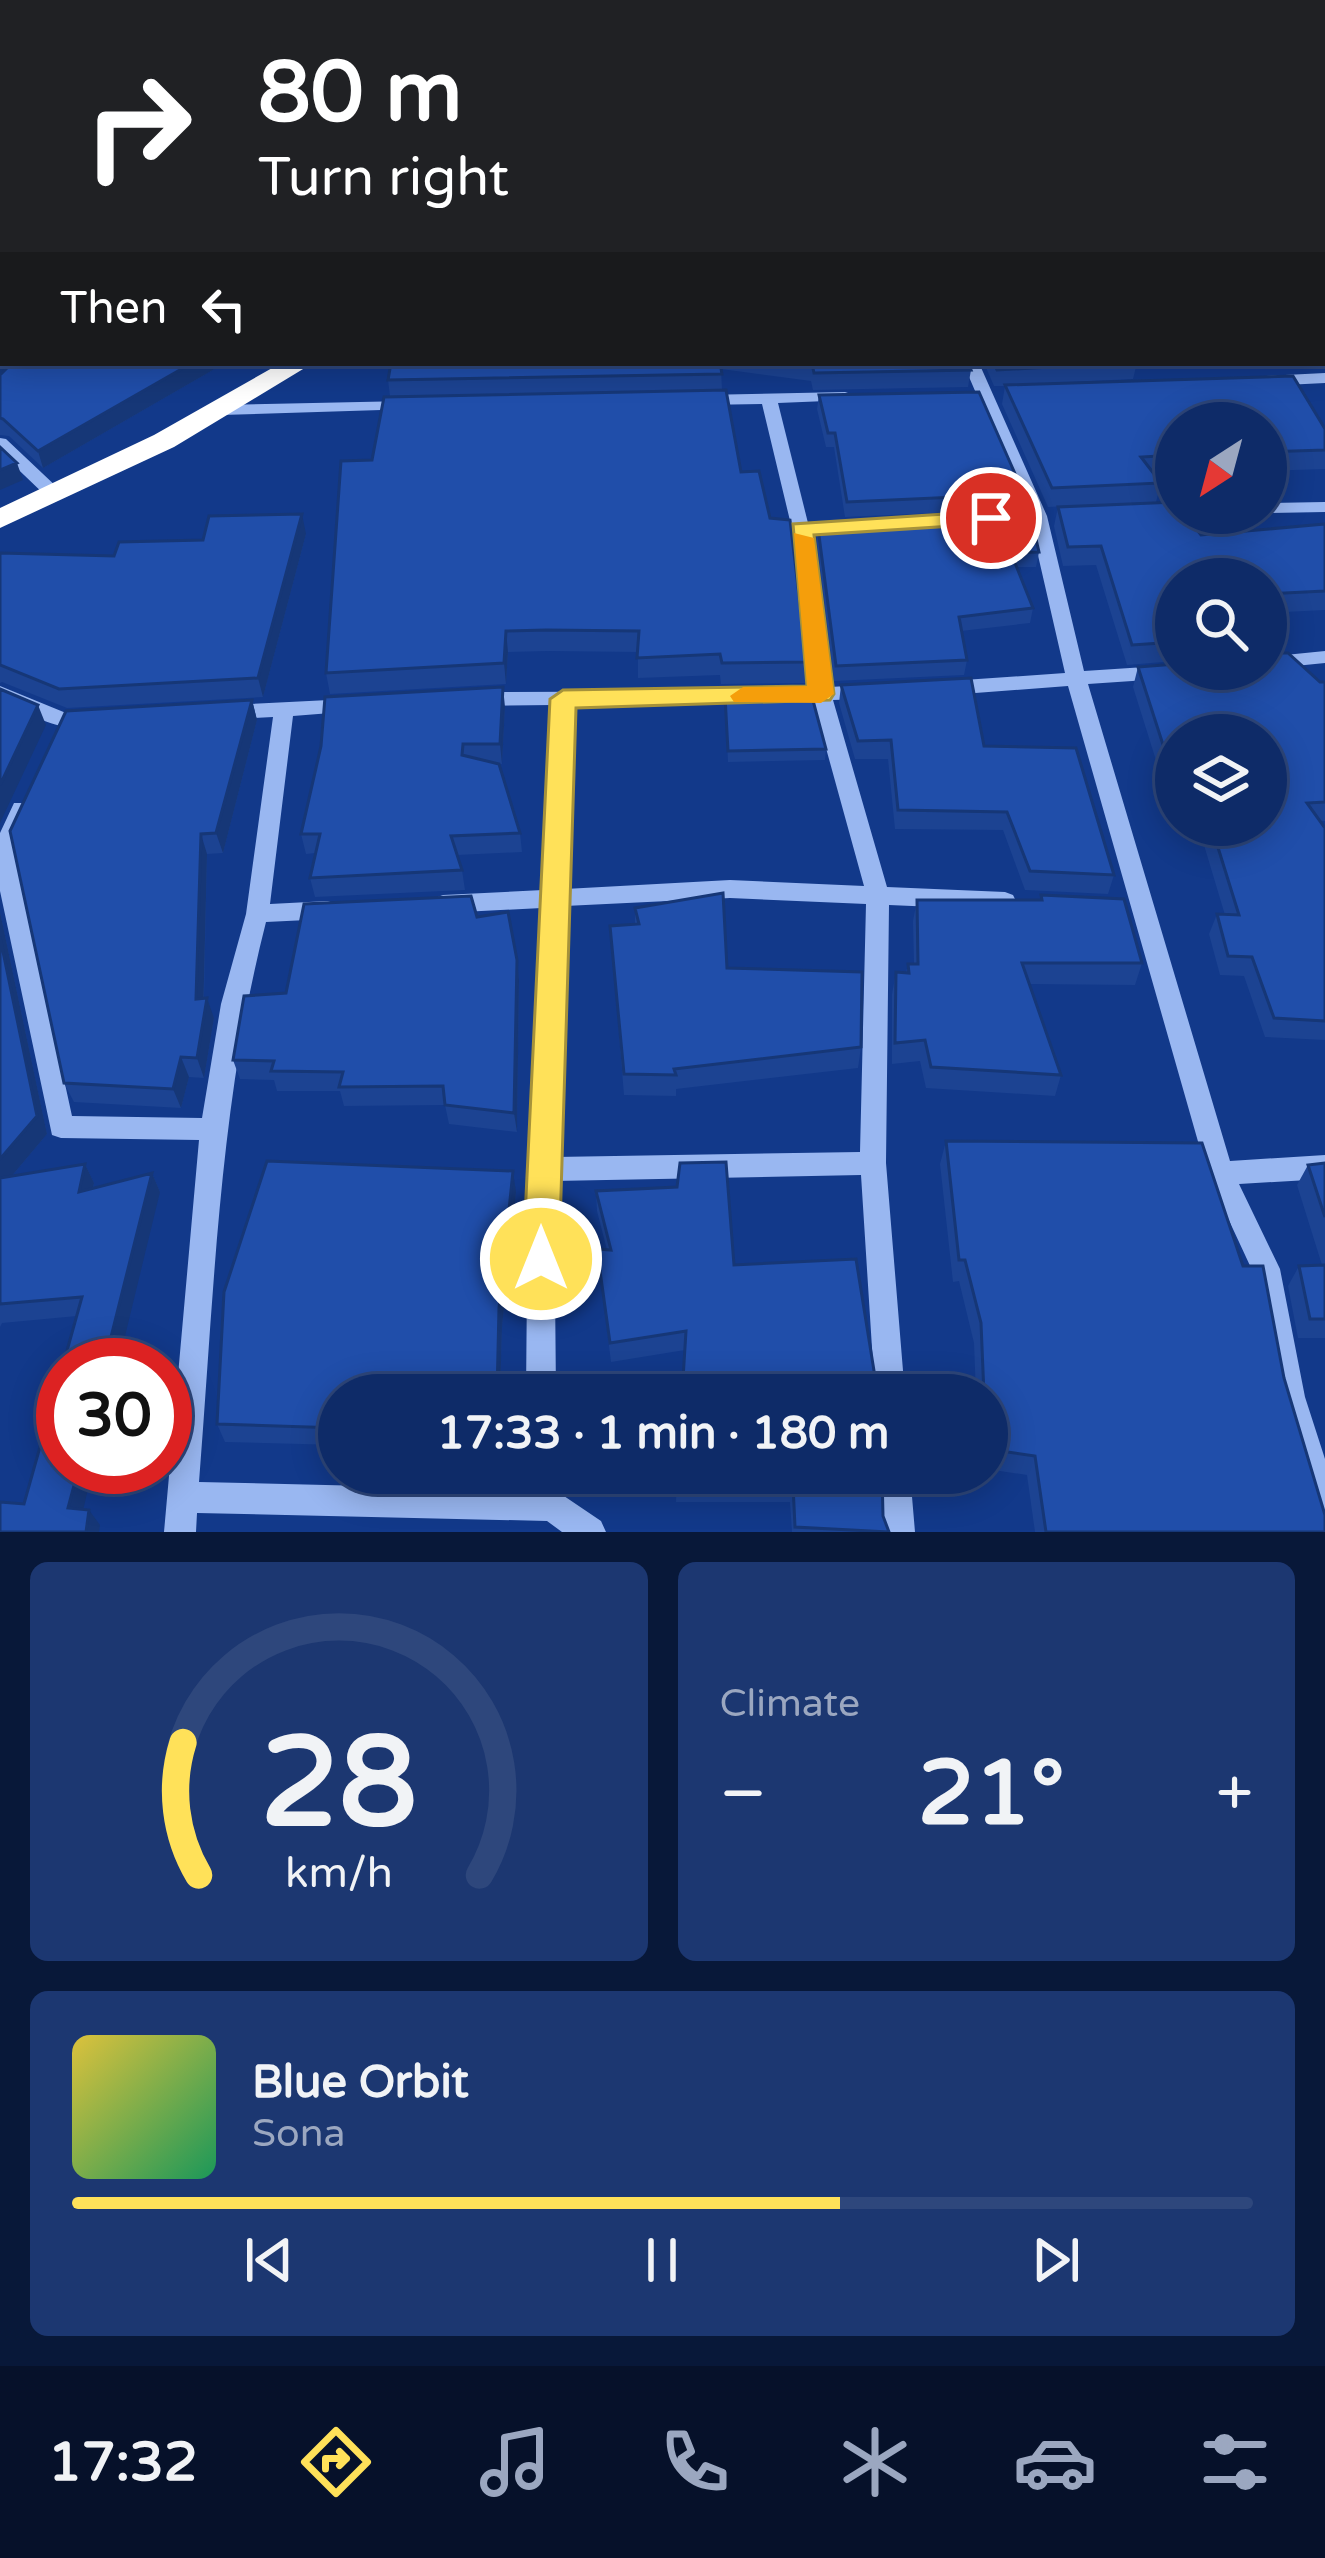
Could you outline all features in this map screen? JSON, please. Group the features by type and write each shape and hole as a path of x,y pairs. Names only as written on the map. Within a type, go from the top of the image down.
{"highway":[{"path":"0,519 221,410 296,366"}],"street":[{"path":"972,366 1038,516 1133,908 1220,1173 1266,1269 1290,1397 1325,1506"},
{"path":"1257,382 1325,378"},
{"path":"674,400 856,397"},
{"path":"769,398 802,529 821,694 878,894 873,1163 888,1374"},
{"path":"221,410 435,406"},
{"path":"0,442 54,494"},
{"path":"1287,508 1325,507"},
{"path":"802,529 896,524"},
{"path":"1287,661 1325,657"},
{"path":"914,690 1155,674"},
{"path":"460,700 531,694 563,699 891,691"},
{"path":"0,693 59,729 108,718"},
{"path":"541,1374 541,1169 563,699"},
{"path":"196,713 371,705"},
{"path":"180,1532 213,1129 232,1004 257,914 284,709"},
{"path":"38,776 3,851 61,1127 213,1129"},
{"path":"419,905 730,889 1034,903"},
{"path":"257,914 350,909"},
{"path":"541,1169 873,1163"},
{"path":"1220,1173 1325,1167"},
{"path":"548,1494 551,1506"},
{"path":"896,1494 899,1532"},
{"path":"183,1497 551,1506 590,1532"}],"building":[{"path":"9,366 187,366 38,451 0,418 0,375"},
{"path":"390,366 721,366 722,374 388,380"},
{"path":"812,366 969,366 971,370 814,373"},
{"path":"995,366 1067,366 997,370"},
{"path":"1293,376 1325,429 1325,450 1287,451 1287,402 1155,402 1155,456 1141,457 1155,475 1155,483 1052,488 1005,385"},
{"path":"726,390 741,472 759,471 770,518 790,520 807,662 722,663 720,654 637,658 639,631 546,630 506,631 504,663 326,673 341,461 372,460 384,397"},
{"path":"979,392 1024,494 847,502 835,433 828,433 819,395"},
{"path":"0,447 17,463 0,470"},
{"path":"1155,503 1155,534 1287,534 1287,527 1325,524 1325,591 1287,593 1287,558 1155,558 1155,643 1132,645 1101,546 1068,547 1058,507"},
{"path":"1030,513 1039,552 1011,553 1033,608 959,617 967,660 836,666 818,528 852,530 850,522"},
{"path":"302,514 258,678 59,689 0,665 0,553 114,556 119,542 203,540 209,516"},
{"path":"1288,653 1325,682 1325,802 1307,803 1325,828 1325,1021 1274,1018 1252,957 1228,956 1217,914 1239,915 1218,846 1287,846 1287,714 1155,714 1155,720 1138,667 1155,666 1155,690 1287,690"},
{"path":"971,678 984,746 1076,748 1114,875 1030,871 1007,812 898,810 891,740 858,741 841,685"},
{"path":"503,687 500,744 463,744 462,755 499,764 520,833 451,836 462,870 310,878 320,834 301,834 321,746 325,697"},
{"path":"0,689 38,705 0,785"},
{"path":"811,693 826,749 728,751 725,696"},
{"path":"252,700 216,833 201,834 196,999 207,998 197,1058 181,1057 173,1089 64,1083 10,831 66,711"},
{"path":"723,893 727,968 862,972 861,1047 674,1069 676,1075 624,1074 610,926 639,924 635,908"},
{"path":"1041,895 1124,899 1142,963 1022,963 1061,1075 931,1067 925,1040 895,1043 896,972 909,973 908,964 918,964 917,900 1042,900"},
{"path":"471,896 477,917 508,912 517,960 514,1113 445,1105 443,1086 339,1087 343,1072 271,1071 274,1061 233,1060 244,996 286,993 304,904"},
{"path":"0,937 37,1116 0,1159"},
{"path":"946,1141 1202,1143 1243,1266 1263,1266 1284,1378 1325,1515 1325,1532 1046,1532 1035,1456 1008,1452 1008,1374 983,1374 981,1323 965,1260 959,1260"},
{"path":"267,1161 513,1171 497,1374 318,1374 318,1427 217,1424 224,1292"},
{"path":"726,1162 734,1265 856,1259 875,1374 683,1374 686,1331 610,1343 597,1249 611,1250 596,1191 677,1187 680,1163"},
{"path":"1325,1163 1325,1217 1308,1165"},
{"path":"85,1164 79,1192 152,1173 111,1338 71,1338 82,1297 0,1304 0,1178"},
{"path":"1325,1265 1325,1319 1310,1319 1299,1266"},
{"path":"36,1461 36,1494 72,1494 68,1508 89,1510 86,1532 0,1532 0,1502 24,1504"},
{"path":"793,1494 882,1494 889,1532 795,1527"}],"slow traffic":[{"path":"743,696 821,694 803,538"}],"route":[{"path":"541,1259 563,699 821,694 802,529 991,518"}]}
